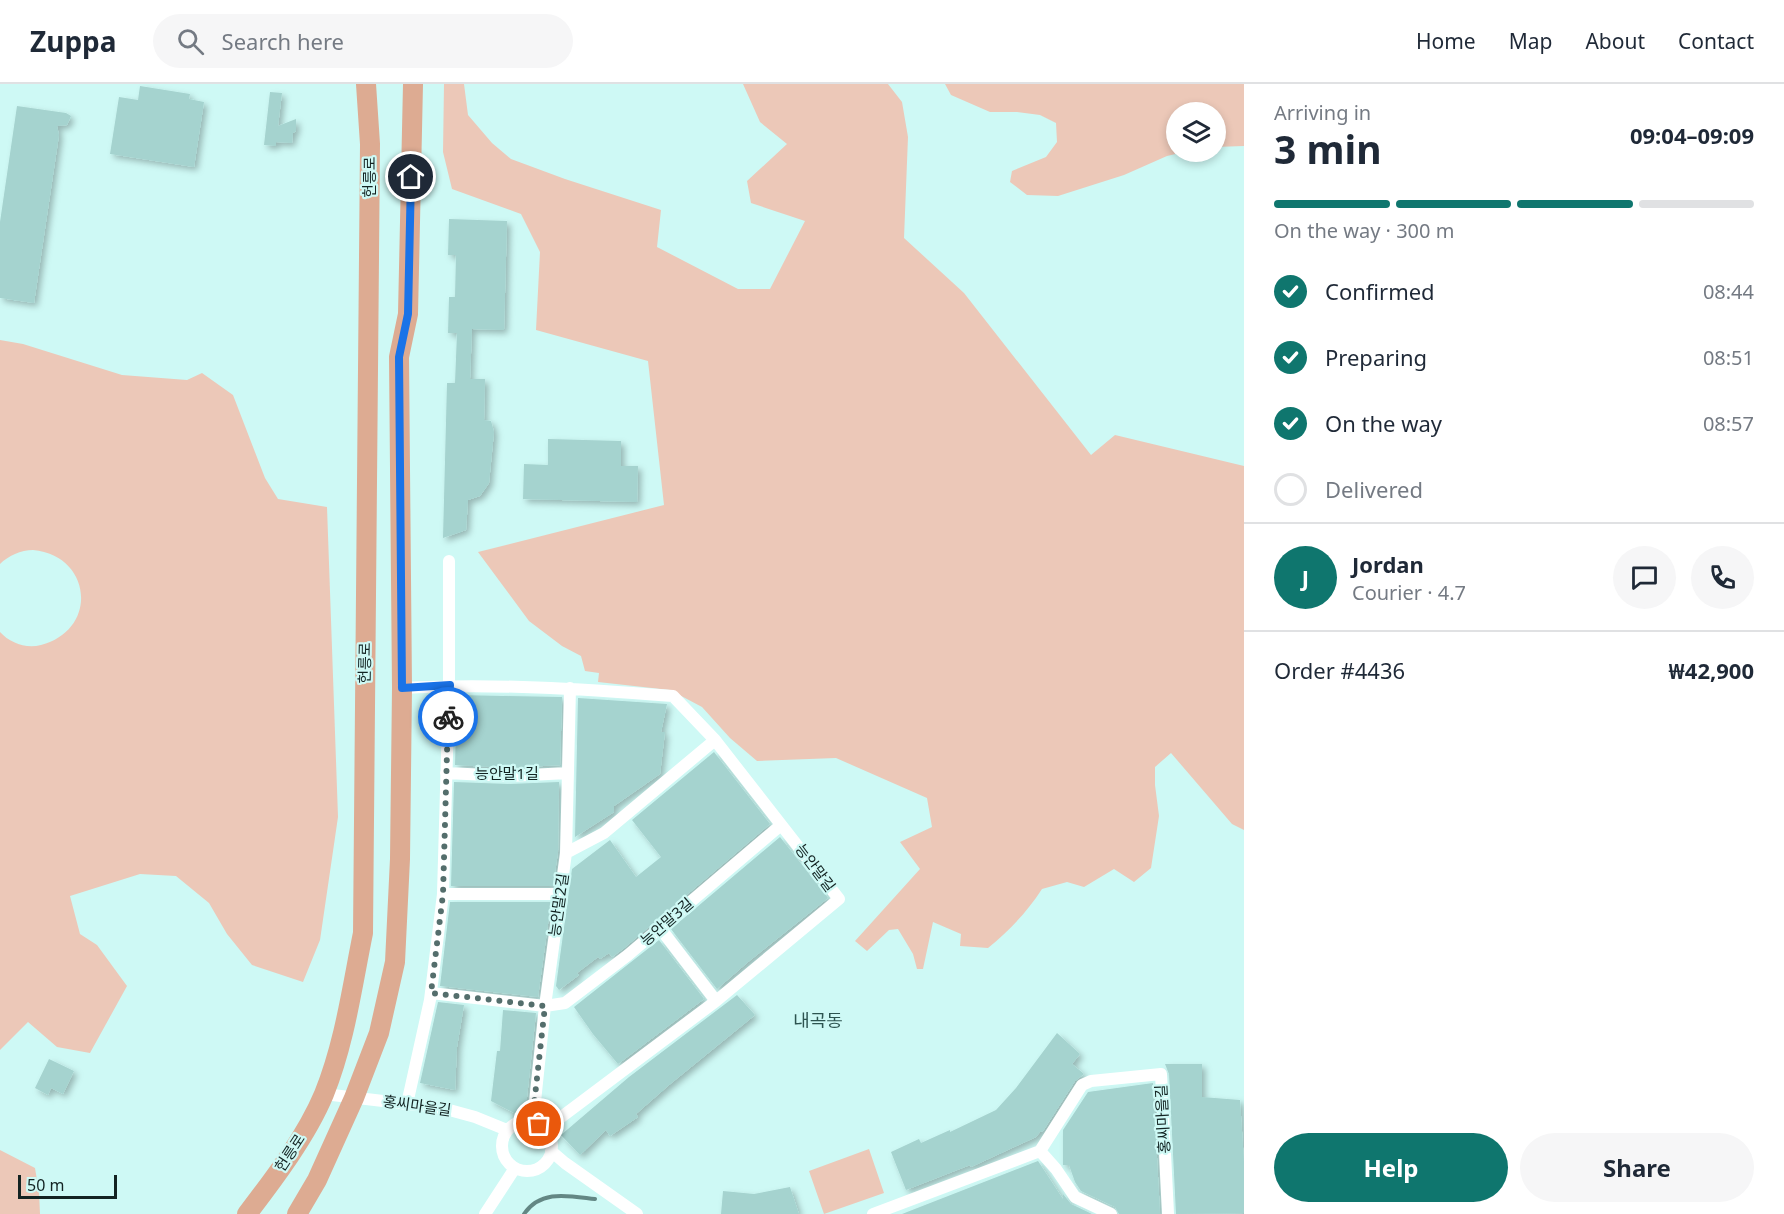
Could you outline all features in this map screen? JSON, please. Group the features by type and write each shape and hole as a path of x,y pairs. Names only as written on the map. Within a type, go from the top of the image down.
{"main road":[{"name":"헌릉로","path":"248,1214 303,1133 324,1094 343,1040 363,933 370,156 366,84"},
{"path":"297,1214 317,1180 354,1098 379,1033 395,962 400,859 402,688 399,357 408,314 413,84"}],"street":[{"path":"407,1104 431,993 443,894 450,685 450,561"},
{"name":"능안말길","path":"402,688 450,685 570,688 673,696 715,740 838,899 716,1001 552,1124 548,1132"},
{"name":"능안말2길","path":"533,1121 545,1006 566,854 570,688"},
{"path":"566,854 604,833 715,740"},
{"name":"능안말1길","path":"446,773 508,776 568,773"},
{"name":"능안말3길","path":"545,1006 564,1003 628,955 781,825"},
{"path":"443,894 561,894"},
{"path":"660,928 716,1001"},
{"path":"431,993 545,1006"},
{"name":"홍씨마을길","path":"1040,1150 1082,1085 1090,1081 1161,1074 1168,1214"},
{"name":"홍씨마을길","path":"324,1094 442,1108 507,1130"},
{"path":"521,1121 533,1121 548,1132 552,1144 549,1158 538,1169 522,1171 509,1164 502,1151 503,1137 507,1130 521,1121"},
{"path":"551,1150 573,1169 637,1214"},
{"path":"873,1214 1040,1150 1075,1197 1111,1214"},
{"path":"485,1214 515,1168"}],"shaded area":[{"path":"444,84 464,84 468,115 492,143 511,159 661,210 657,247 738,289 770,289 805,221 751,203 747,181 787,144 760,122 743,84 888,84 902,102 908,137 904,238 964,293 1091,455 1115,435 1244,466 1244,830 1232,824 1171,753 1155,767 1159,816 1151,868 1134,882 1114,869 1084,887 1067,882 1042,889 1018,920 988,948 960,946 961,934 933,922 923,969 917,969 913,954 898,929 889,930 867,951 855,941 920,869 900,842 932,827 927,798 836,758 757,761 730,738 702,707 670,690 598,682 599,673 585,671 581,656 562,646 529,621 478,552 664,505 648,361 536,330 540,252 521,214 452,189 443,152"},
{"path":"945,84 1244,84 1244,146 1226,147 1226,102 1166,102 1166,156 1124,175 1058,196 1027,195 1010,182 1012,171 1046,157 1057,142 1056,123 1040,115 990,112 951,95"},
{"path":"0,340 23,344 122,375 187,380 202,373 233,395 265,478 278,499 327,507 338,817 320,940 303,982 252,965 227,934 209,903 176,876 140,874 70,896 80,934 97,945 127,986 90,1053 57,1047 28,1022 0,1050 0,632 13,642 24,646 41,645 60,637 73,624 80,609 81,593 77,578 67,565 52,555 33,550 24,551 0,564"},
{"path":"869,1149 884,1193 824,1214 809,1171"},
{"path":"0,1150 35,1168 40,1214 0,1214"}],"building":[{"path":"140,86 190,94 189,99 204,102 194,167 110,154 119,97 138,100"},
{"path":"270,92 282,93 278,126 296,119 296,131 293,133 292,143 276,142 276,146 264,145"},
{"path":"17,106 66,113 71,116 67,125 57,126 59,135 34,303 0,298 0,222"},
{"path":"449,219 507,221 504,330 472,329 470,379 485,379 484,420 491,421 494,432 489,483 480,496 468,500 466,530 443,538 447,383 455,383 457,333 448,333 449,297 455,297 456,255 448,255"},
{"path":"548,439 621,441 621,466 638,466 637,502 523,499 524,464 548,465"},
{"path":"457,695 562,697 560,765 509,768 455,765"},
{"path":"578,698 667,704 661,732 665,732 660,774 614,806 614,812 575,837"},
{"path":"714,752 770,824 623,949 612,957 609,953 600,959 598,957 559,990 556,986 572,869 610,840 636,877 661,857 632,820"},
{"path":"454,782 509,784 559,782 558,852 553,886 451,886"},
{"path":"780,837 828,898 717,989 671,929"},
{"path":"450,902 551,902 538,997 440,986"},
{"path":"659,940 704,999 618,1064 574,1007"},
{"path":"737,995 755,1015 669,1085 636,1114 638,1117 610,1136 606,1130 580,1155 561,1135 629,1077"},
{"path":"438,1002 464,1005 457,1047 455,1090 420,1083"},
{"path":"503,1010 536,1013 525,1116 520,1116 491,1101 497,1051 500,1051"},
{"path":"1057,1033 1080,1054 1072,1064 1084,1074 1075,1081 1043,1131 1036,1137 971,1167 970,1165 906,1190 891,1152 919,1139 921,1143 950,1130 950,1132 996,1110 1016,1088"},
{"path":"49,1059 74,1071 63,1094 51,1088 48,1095 35,1088"},
{"path":"1165,1064 1202,1064 1202,1097 1240,1100 1244,1213 1176,1214 1169,1074"},
{"path":"1153,1083 1160,1214 1119,1214 1115,1207 1081,1191 1069,1165 1063,1165 1063,1130 1088,1092"},
{"path":"1038,1161 1063,1199 1063,1194 1071,1204 1092,1214 902,1214"},
{"path":"790,1187 799,1214 721,1214 723,1191 754,1194"}],"waterway":[{"path":"524,1214 531,1206 547,1197 595,1199"}],"way so far":[{"path":"448,717 443,894 431,993 545,1006 533,1114 533,1121 539,1124"}],"district":[{"name":"내곡동","path":"818,1021"}],"route":[{"path":"411,177 408,314 399,357 402,688 450,685 448,717"}]}
